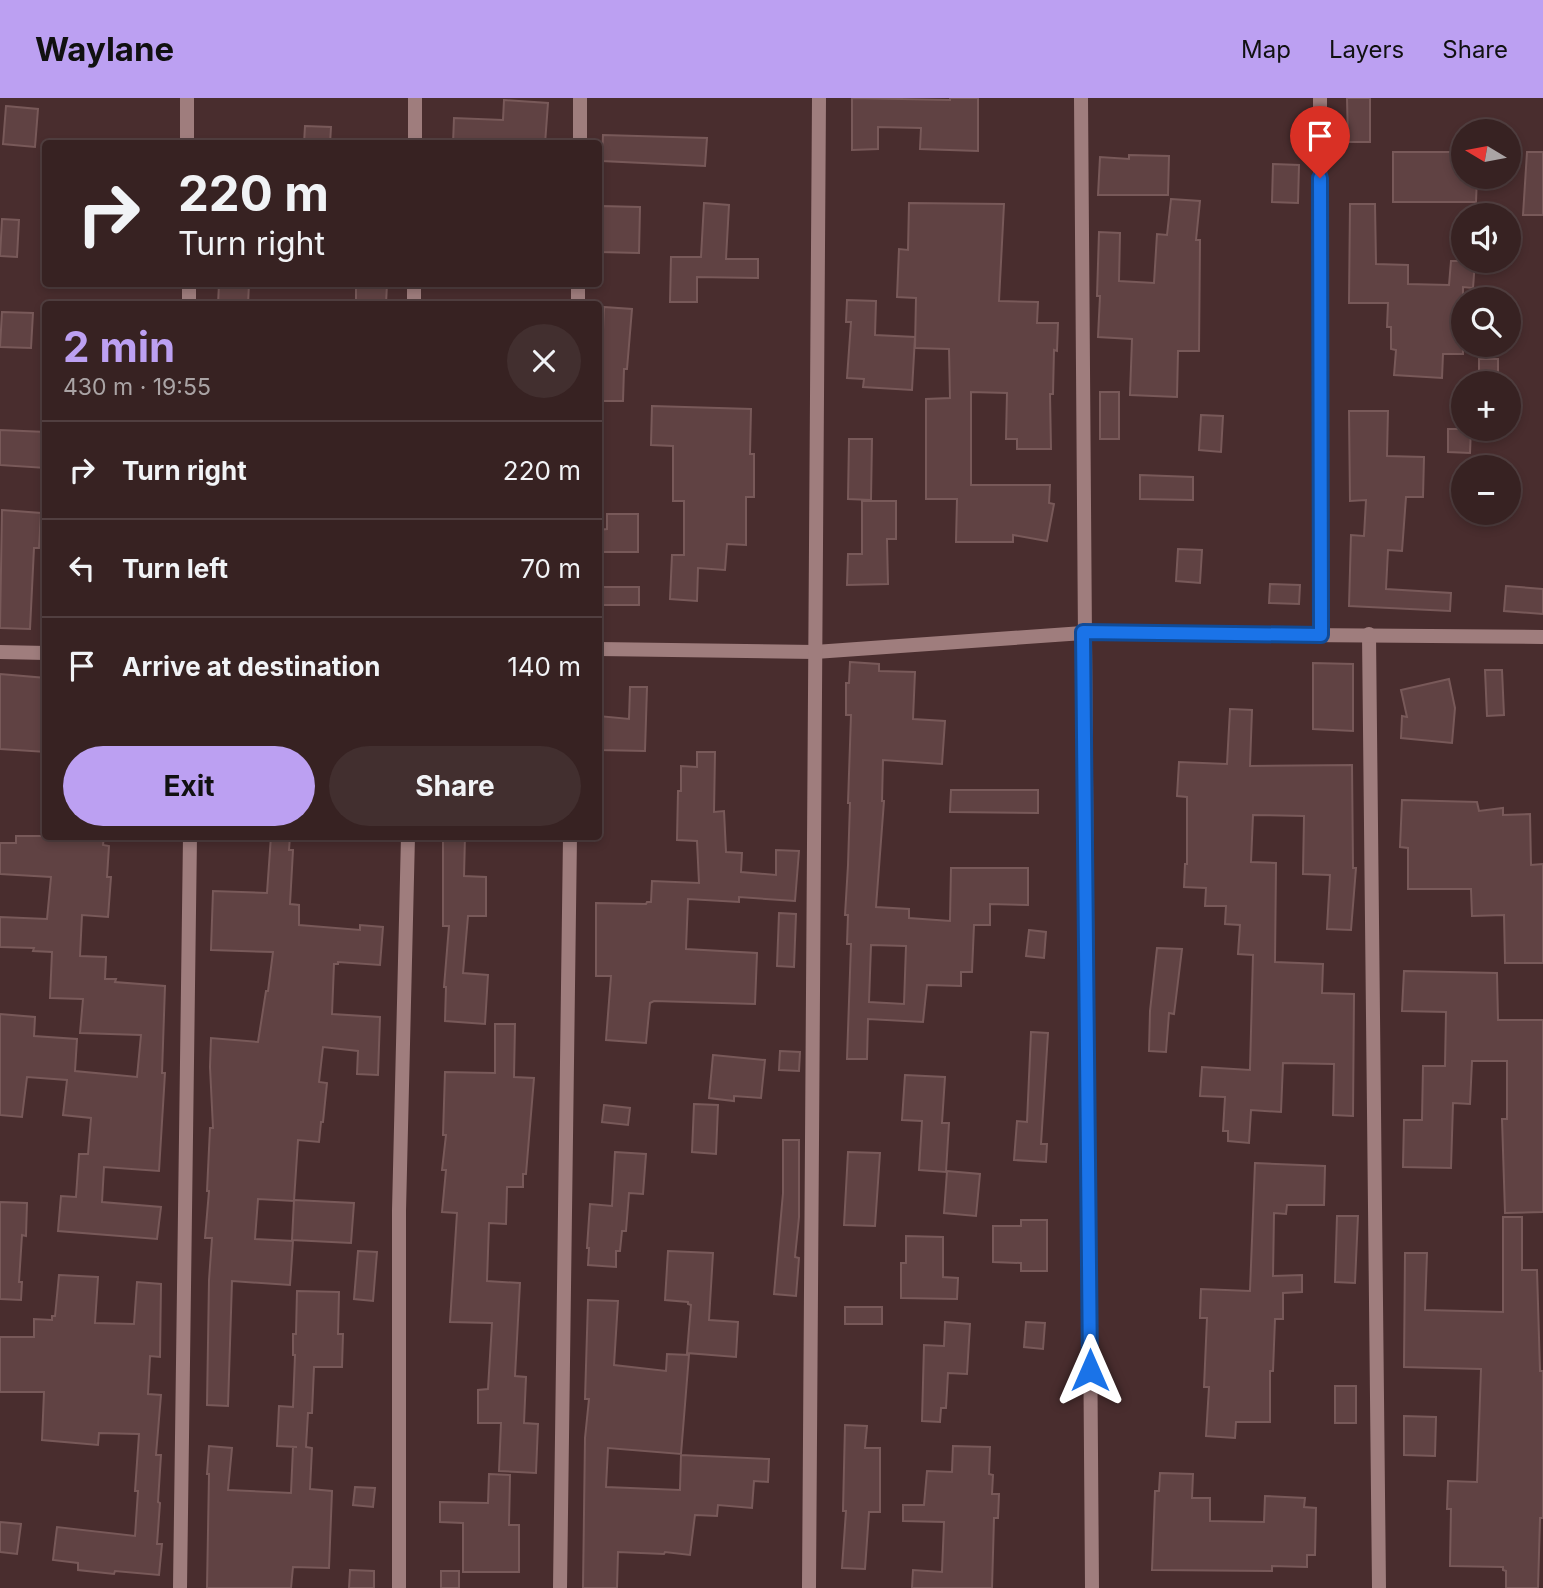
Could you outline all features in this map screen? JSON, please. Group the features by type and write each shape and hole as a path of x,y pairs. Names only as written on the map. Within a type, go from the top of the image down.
{"street":[{"path":"187,98 187,140"},
{"path":"415,98 415,140"},
{"path":"580,98 580,140"},
{"path":"809,1588 819,98"},
{"path":"1081,98 1092,1588"},
{"path":"1320,98 1321,635"},
{"path":"602,649 815,652 1083,632 1543,637"},
{"path":"1369,635 1379,1588"},
{"path":"0,652 42,653"},
{"path":"180,1588 190,840"},
{"path":"399,1588 399,1211 408,840"},
{"path":"560,1588 570,840"}],"building":[{"path":"852,98 978,98 978,151 920,149 921,128 878,127 878,149 852,150"},
{"path":"1347,98 1370,98 1370,142 1348,142"},
{"path":"504,100 548,103 545,140 453,140 454,118 503,120"},
{"path":"6,106 38,109 35,147 3,144"},
{"path":"305,126 331,127 330,140 304,140"},
{"path":"603,135 707,138 705,166 602,161"},
{"path":"1393,152 1451,152 1451,189 1477,189 1476,202 1393,202"},
{"path":"1527,152 1543,152 1543,215 1523,215"},
{"path":"1129,155 1169,156 1168,195 1098,195 1100,157 1129,159"},
{"path":"1273,164 1299,165 1298,203 1272,202"},
{"path":"1171,199 1200,201 1196,240 1200,240 1199,351 1178,351 1177,397 1130,395 1132,339 1098,337 1099,232 1120,233 1119,281 1154,283 1157,234 1167,235"},
{"path":"704,203 729,205 726,259 758,259 758,278 697,277 697,302 670,302 671,257 701,257"},
{"path":"909,203 1004,204 999,301 1038,302 1037,323 1058,323 1053,394 1050,394 1051,449 1017,449 1017,439 1006,439 1007,393 971,392 971,485 1050,485 1049,503 1054,504 1047,541 1013,535 1013,542 956,542 957,499 926,499 926,399 950,398 949,349 915,348 916,298 897,297 899,249 908,250"},
{"path":"1350,204 1375,204 1376,264 1408,265 1408,284 1449,285 1451,261 1451,273 1474,273 1473,287 1451,287 1451,354 1443,354 1442,378 1394,375 1396,350 1391,349 1391,327 1387,327 1388,303 1349,303"},
{"path":"602,206 640,207 639,253 602,252"},
{"path":"2,219 19,220 17,257 0,256"},
{"path":"219,287 249,287 248,301 218,301"},
{"path":"356,287 387,287 386,301 356,301"},
{"path":"847,300 876,301 875,335 915,337 912,390 863,387 864,379 847,378 851,322 846,322"},
{"path":"604,307 632,309 627,369 624,369 623,401 602,401"},
{"path":"2,312 33,313 31,348 0,347"},
{"path":"1479,359 1498,359 1498,371 1479,371"},
{"path":"1100,392 1119,392 1119,439 1100,439"},
{"path":"652,406 751,409 750,454 754,454 754,497 746,497 746,545 727,544 725,570 698,568 697,601 670,599 672,555 684,555 684,501 673,501 673,446 651,445"},
{"path":"1349,411 1388,411 1387,456 1424,457 1423,497 1406,497 1402,551 1388,550 1386,589 1451,593 1450,611 1349,606 1351,535 1364,536 1366,500 1350,501"},
{"path":"1201,415 1223,416 1221,452 1199,450"},
{"path":"1448,429 1451,429 1451,441 1470,441 1470,453 1448,452"},
{"path":"0,430 42,432 42,468 0,465"},
{"path":"849,439 872,439 871,500 848,499"},
{"path":"1140,475 1193,477 1193,500 1140,499"},
{"path":"862,501 896,501 896,539 887,539 888,584 847,585 848,554 862,554"},
{"path":"2,510 41,513 39,548 34,548 30,629 0,628"},
{"path":"607,514 638,514 638,552 602,552 602,530 607,529"},
{"path":"1178,549 1202,550 1200,583 1176,581"},
{"path":"1270,584 1300,585 1299,604 1269,603"},
{"path":"1506,586 1543,589 1543,614 1504,611"},
{"path":"602,587 639,587 639,605 602,605"},
{"path":"850,662 879,664 879,671 915,672 913,719 945,721 942,764 883,760 884,801 876,907 909,909 909,918 950,921 951,868 1028,868 1028,905 990,904 990,925 974,925 972,972 961,972 961,986 927,985 923,1022 868,1019 867,1059 847,1059 851,944 847,944 848,915 845,915 850,803 851,715 846,715 846,683 849,683","holes":["871,945 906,946 904,1004 869,1002"]},
{"path":"1313,663 1353,664 1353,731 1313,729"},
{"path":"1485,670 1502,670 1504,715 1487,716"},
{"path":"0,674 42,678 42,752 0,749"},
{"path":"1449,679 1455,708 1452,743 1401,738 1402,716 1407,717 1401,690"},
{"path":"630,687 647,687 645,751 602,750 602,716 629,719"},
{"path":"1230,709 1252,710 1250,766 1352,765 1353,868 1356,868 1351,930 1327,929 1330,875 1303,874 1304,816 1253,815 1251,862 1276,863 1275,962 1323,964 1322,993 1354,994 1353,1116 1333,1115 1334,1064 1283,1063 1281,1112 1251,1110 1249,1143 1228,1141 1228,1131 1223,1131 1225,1097 1200,1096 1202,1067 1250,1070 1253,955 1238,954 1240,925 1225,924 1226,906 1205,906 1206,888 1184,887 1187,864 1187,797 1177,796 1179,762 1227,764"},
{"path":"697,752 715,752 714,812 724,811 726,852 742,853 741,872 776,875 776,850 799,851 795,901 739,897 739,902 688,899 686,949 757,953 755,1004 654,1001 650,1003 646,1043 606,1040 611,976 596,976 596,903 646,904 651,902 652,881 699,883 697,841 677,840 681,766 697,767"},
{"path":"951,790 1038,790 1038,813 950,812"},
{"path":"1402,800 1477,802 1479,811 1503,808 1503,815 1530,814 1531,865 1543,864 1543,963 1505,963 1504,915 1472,916 1471,889 1408,889 1408,848 1400,847"},
{"path":"16,836 42,836 42,840 104,840 103,845 109,846 107,877 111,877 108,917 82,915 80,956 106,957 105,979 165,986 162,1073 165,1073 159,1171 104,1167 102,1202 161,1207 157,1239 58,1231 61,1196 76,1197 79,1154 88,1154 91,1118 63,1115 67,1080 27,1077 22,1117 0,1115 0,1014 35,1017 34,1036 77,1039 75,1071 137,1077 141,1035 80,1033 83,999 50,998 52,952 33,951 34,948 0,947 0,917 47,919 51,877 0,874 0,843 16,843"},
{"path":"271,840 290,840 289,850 293,850 290,904 299,905 299,925 360,930 360,925 383,927 380,965 334,964 332,1014 380,1017 378,1075 357,1074 358,1051 323,1047 319,1082 327,1083 323,1122 319,1142 298,1140 294,1201 258,1199 255,1239 293,1241 290,1285 232,1281 228,1406 207,1405 212,1238 205,1238 210,1128 213,1128 211,1038 258,1042 273,952 211,950 213,891 267,893"},
{"path":"443,840 465,840 464,876 486,877 486,916 468,916 463,973 488,975 485,1024 445,1021 444,987 449,926 443,926"},
{"path":"779,913 796,914 794,967 777,966"},
{"path":"1029,930 1046,932 1044,958 1026,956"},
{"path":"1157,948 1182,949 1174,1014 1169,1013 1166,1052 1149,1051 1150,1011"},
{"path":"1404,971 1497,973 1498,1020 1543,1020 1543,1212 1505,1213 1502,1119 1507,1119 1507,1061 1472,1061 1470,1104 1453,1103 1451,1168 1403,1167 1404,1120 1422,1120 1423,1066 1445,1066 1446,1012 1402,1011"},
{"path":"495,1024 515,1024 514,1077 534,1078 523,1187 507,1187 506,1224 489,1223 487,1281 520,1283 515,1376 526,1377 524,1423 538,1424 536,1473 499,1471 501,1423 478,1423 478,1390 488,1389 492,1323 450,1322 457,1213 442,1212 446,1170 442,1170 446,1135 443,1135 445,1072 495,1073"},
{"path":"1031,1032 1048,1033 1041,1144 1047,1144 1046,1162 1014,1160 1017,1121 1027,1122"},
{"path":"780,1051 800,1052 799,1071 779,1070"},
{"path":"713,1055 765,1060 761,1098 734,1096 734,1101 709,1098"},
{"path":"905,1075 945,1077 942,1123 949,1123 946,1172 919,1170 922,1121 902,1120"},
{"path":"694,1104 718,1105 716,1154 692,1152"},
{"path":"604,1105 630,1108 628,1125 602,1122"},
{"path":"783,1140 799,1140 799,1217 795,1257 799,1258 796,1296 774,1294 783,1193"},
{"path":"615,1152 646,1154 643,1194 629,1193 626,1231 622,1231 620,1251 616,1251 616,1267 588,1265 590,1204 612,1206"},
{"path":"848,1152 880,1153 875,1226 844,1225"},
{"path":"1255,1163 1325,1166 1324,1205 1287,1205 1286,1214 1274,1213 1273,1276 1302,1275 1302,1292 1283,1293 1283,1319 1275,1319 1273,1371 1270,1371 1270,1422 1236,1422 1235,1438 1206,1436 1209,1387 1204,1387 1207,1318 1200,1318 1201,1289 1250,1291"},
{"path":"947,1171 980,1174 976,1216 944,1213"},
{"path":"294,1200 354,1203 351,1243 292,1240"},
{"path":"0,1202 27,1203 26,1236 22,1235 19,1282 22,1282 21,1300 0,1299"},
{"path":"1337,1216 1358,1216 1355,1283 1335,1282"},
{"path":"1503,1217 1522,1217 1522,1270 1537,1270 1540,1371 1543,1371 1543,1518 1540,1518 1538,1588 1506,1588 1506,1571 1503,1567 1450,1566 1451,1509 1447,1509 1448,1481 1477,1482 1481,1369 1404,1367 1405,1253 1427,1253 1425,1310 1503,1312"},
{"path":"1021,1220 1047,1220 1047,1271 1021,1271 1021,1263 993,1262 993,1226 1021,1226"},
{"path":"906,1236 943,1237 943,1277 958,1278 957,1299 901,1298 901,1263 906,1263"},
{"path":"358,1251 377,1252 373,1301 354,1299"},
{"path":"668,1251 713,1253 709,1320 738,1322 736,1357 687,1353 691,1305 688,1302 665,1300"},
{"path":"59,1275 98,1277 95,1323 134,1324 137,1282 161,1284 160,1357 150,1356 148,1394 161,1395 156,1455 161,1455 157,1544 162,1544 159,1575 78,1570 78,1563 53,1560 57,1527 135,1536 138,1491 135,1491 139,1434 99,1433 98,1445 42,1440 44,1392 0,1392 0,1337 34,1337 34,1319 52,1320 52,1316 55,1316"},
{"path":"297,1291 339,1292 338,1334 343,1334 342,1367 314,1367 312,1413 308,1413 306,1447 312,1448 310,1489 332,1491 329,1568 293,1567 291,1588 207,1588 209,1446 232,1448 228,1490 291,1493 293,1447 297,1447 277,1446 279,1406 293,1407 293,1334 296,1334"},
{"path":"588,1300 618,1301 614,1365 666,1371 667,1354 689,1355 681,1454 608,1448 606,1487 680,1490 681,1455 769,1459 768,1482 754,1481 752,1508 718,1505 717,1516 695,1515 690,1555 618,1552 617,1588 583,1588 585,1438 589,1399 585,1399"},
{"path":"845,1307 882,1307 882,1324 845,1324"},
{"path":"945,1322 970,1324 967,1374 948,1373 946,1408 941,1408 940,1422 922,1421 924,1345 944,1346"},
{"path":"1026,1322 1045,1323 1043,1349 1024,1347"},
{"path":"1335,1386 1356,1386 1356,1423 1335,1423"},
{"path":"1404,1416 1436,1417 1435,1456 1404,1455"},
{"path":"845,1425 867,1426 865,1448 880,1448 880,1512 869,1512 865,1569 842,1568 846,1511 843,1511"},
{"path":"953,1446 990,1447 989,1474 993,1475 992,1494 999,1494 998,1518 994,1518 992,1588 912,1588 913,1570 942,1572 944,1522 903,1521 903,1505 924,1505 927,1471 952,1472"},
{"path":"1160,1473 1193,1474 1192,1498 1210,1498 1210,1521 1264,1522 1265,1496 1305,1498 1304,1507 1316,1508 1315,1555 1307,1555 1307,1567 1272,1566 1272,1571 1152,1570 1155,1491 1159,1491"},
{"path":"489,1474 510,1475 509,1525 519,1525 519,1572 463,1572 463,1523 440,1522 440,1502 488,1503"},
{"path":"355,1487 375,1488 373,1507 353,1505"},
{"path":"0,1522 21,1524 17,1554 0,1552"},
{"path":"350,1570 374,1571 374,1588 349,1588"},
{"path":"441,1571 459,1571 459,1588 441,1588"}],"route":[{"path":"1090,1370 1083,632 1321,635 1320,178"}]}
